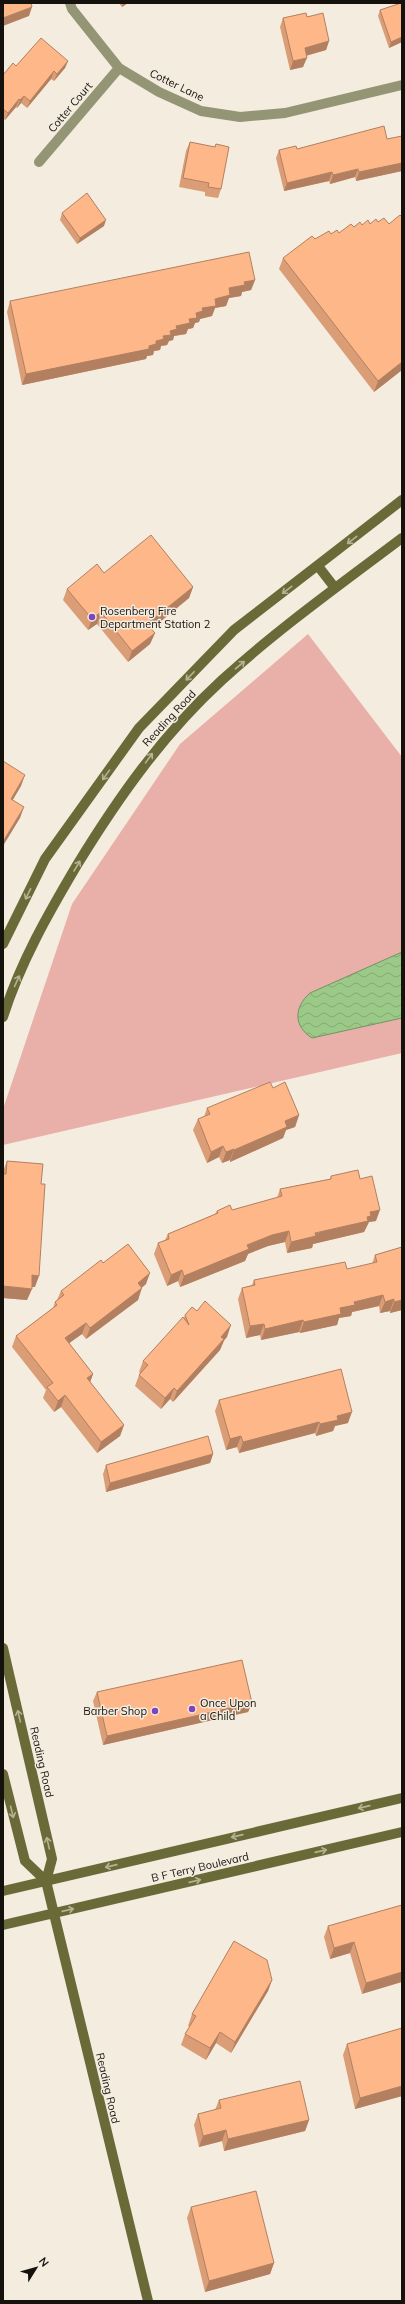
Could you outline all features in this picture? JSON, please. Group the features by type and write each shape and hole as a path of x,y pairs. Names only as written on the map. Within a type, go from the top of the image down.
{"main road":[{"name":"Reading Road","path":"3,944 45,859 140,728 234,630 402,500"},
{"name":"Reading Road","path":"3,1017 10,996 46,917 108,813 158,746 222,680 335,588 402,538"},
{"path":"318,566 335,588"},
{"name":"Reading Road","path":"3,1648 52,1859 46,1881 148,2301"},
{"path":"3,1774 25,1861 46,1881"},
{"name":"B F Terry Boulevard","path":"3,1891 402,1798"},
{"name":"B F Terry Boulevard","path":"3,1925 402,1832"}],"street":[{"name":"Cotter Lane","path":"70,3 72,10 119,68 160,92 201,111 240,117 286,113 402,85"},
{"name":"Cotter Court","path":"39,162 119,68"}],"shaded area":[{"path":"308,634 402,757 402,1053 3,1145 3,1109 72,904 180,744"}],"water":[{"path":"402,952 402,1018 312,1038 301,1028 298,1016 299,1010 301,1004 310,993"}],"building":[{"path":"3,3 31,3 32,7 3,18"},
{"path":"401,3 402,37 391,42 380,10"},
{"path":"306,13 307,17 323,13 329,41 305,48 307,58 293,61 283,18"},
{"path":"41,38 68,61 57,74 54,71 30,101 24,96 20,100 19,99 8,113 3,109 3,75 13,63 16,66"},
{"path":"384,126 387,139 402,136 402,163 359,172 358,169 333,175 332,172 287,183 279,150 296,146 297,149"},
{"path":"190,142 215,147 216,144 229,147 221,189 208,187 209,183 183,178"},
{"path":"87,193 106,220 80,238 62,213"},
{"path":"400,215 402,217 402,362 378,381 283,258 312,236 315,239 329,231 331,234 337,230 339,233 351,224 354,227 360,222 362,225 368,220 370,224 376,219 378,222 384,218 389,224"},
{"path":"249,252 255,280 244,282 245,285 229,288 230,295 215,299 216,306 202,308 203,311 196,313 197,318 189,319 190,323 176,326 177,329 170,331 171,335 163,336 164,339 156,341 156,344 149,346 149,349 26,374 10,301"},
{"path":"151,535 193,587 147,624 155,633 132,651 101,612 92,619 67,589 97,564 104,573"},
{"path":"3,761 25,775 11,799 24,807 4,840 3,840"},
{"path":"270,1082 273,1088 285,1082 299,1115 285,1121 287,1127 234,1150 226,1152 223,1146 211,1152 198,1119 210,1114 207,1108"},
{"path":"7,1161 43,1164 41,1184 45,1184 39,1276 32,1275 32,1289 3,1286 3,1174 6,1174"},
{"path":"358,1170 360,1179 372,1176 380,1210 370,1212 371,1216 367,1217 368,1221 315,1233 316,1236 291,1242 289,1231 272,1235 247,1245 249,1249 184,1276 182,1270 171,1275 158,1243 169,1239 168,1234 218,1213 217,1211 230,1205 232,1210 282,1196 280,1189 331,1179 331,1176"},
{"path":"128,1244 150,1273 138,1283 142,1288 90,1328 86,1323 65,1338 93,1374 87,1378 124,1425 101,1442 65,1395 58,1401 47,1387 53,1383 16,1336 57,1305 55,1302 64,1295 61,1291 101,1260 103,1263"},
{"path":"402,1247 402,1300 394,1302 394,1299 385,1302 383,1295 354,1302 355,1305 340,1308 341,1314 304,1322 303,1320 265,1329 264,1324 250,1326 242,1288 255,1285 254,1280 345,1262 347,1269 377,1262 375,1255"},
{"path":"205,1301 231,1325 221,1337 224,1339 177,1391 174,1388 165,1398 139,1375 148,1365 143,1361 183,1317 189,1325 185,1315 192,1307 197,1311"},
{"path":"341,1369 352,1412 337,1416 338,1420 320,1424 319,1422 243,1442 241,1436 230,1439 219,1400"},
{"path":"208,1436 213,1454 110,1483 106,1465"},
{"path":"242,1660 252,1703 107,1736 97,1692"},
{"path":"402,1905 402,1972 366,1983 354,1942 334,1948 328,1926"},
{"path":"234,1941 267,1960 272,1980 235,2042 220,2032 210,2048 185,2034 196,2016 192,2014"},
{"path":"402,2028 402,2086 360,2098 347,2044"},
{"path":"300,2081 309,2120 228,2139 226,2130 203,2136 198,2114 221,2108 219,2100"},
{"path":"256,2191 274,2263 209,2281 191,2207"}],"place":[{"name":"Rosenberg Fire Department Station 2","path":"92,617"},
{"name":"Once Upon a Child","path":"192,1709"},
{"name":"Barber Shop","path":"155,1711"}]}
